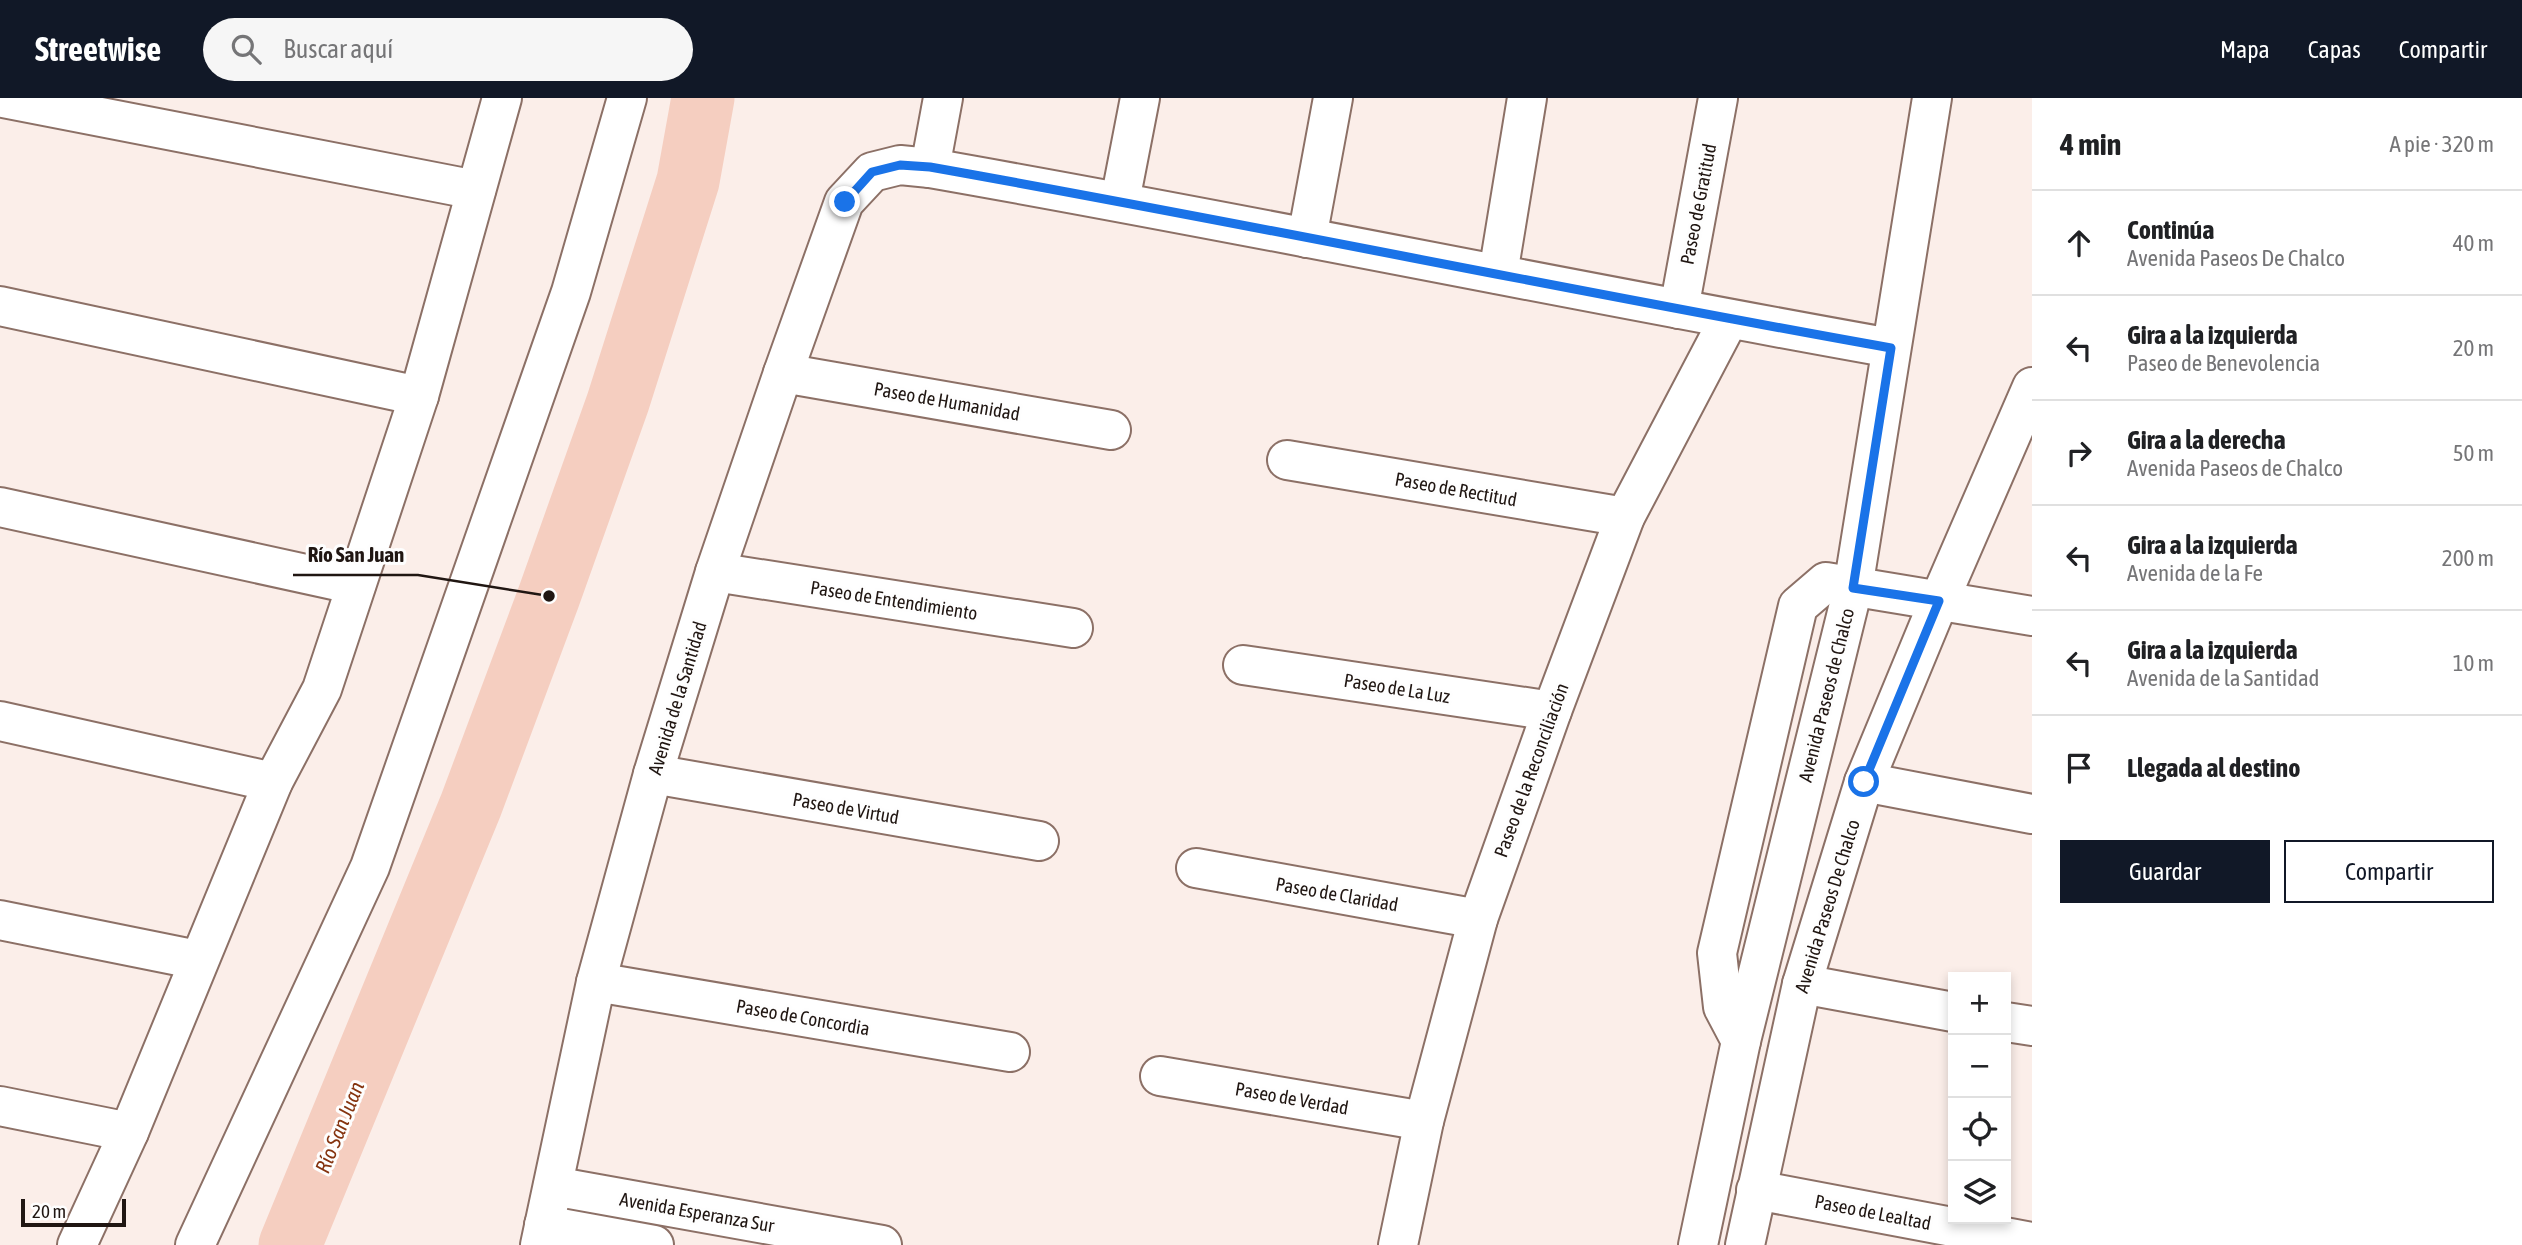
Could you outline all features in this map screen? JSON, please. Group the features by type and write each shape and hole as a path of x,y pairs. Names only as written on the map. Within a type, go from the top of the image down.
{"street":[{"path":"3,98 476,190"},
{"path":"77,1245 129,1132 273,782 322,689 419,396 502,98"},
{"path":"195,1245 370,867 572,292 627,98"},
{"path":"943,98 930,167 1891,348"},
{"path":"1120,201 1140,98"},
{"path":"1307,238 1333,98"},
{"path":"1498,274 1527,98"},
{"name":"Paseo de Gratitud","path":"1679,309 1718,98"},
{"name":"Avenida Paseos de Chalco","path":"1853,588 1932,98"},
{"name":"Avenida de la Santidad","path":"542,1235 596,982 653,774 715,572 845,202 872,172 900,165 930,167"},
{"path":"0,306 419,396"},
{"name":"Paseo de la Reconciliación","path":"1398,1245 1424,1121 1478,919 1552,711 1625,517 1729,319"},
{"name":"Paseo de Humanidad","path":"783,373 1111,430"},
{"name":"Avenida Paseos De Chalco","path":"1745,1245 1802,984 1864,782 2032,387"},
{"name":"Paseo de Rectitud","path":"1287,460 1625,517"},
{"path":"0,507 356,585"},
{"name":"Paseo de Entendimiento","path":"715,572 1073,628"},
{"path":"1698,1245 1741,1041 1723,1007 1717,953 1798,606 1826,582 2032,616"},
{"name":"Paseo de La Luz","path":"1243,664 1552,711"},
{"path":"0,721 273,782"},
{"name":"Paseo de Virtud","path":"653,774 1039,841"},
{"path":"1864,782 2032,814"},
{"name":"Paseo de Claridad","path":"1196,868 1478,919"},
{"path":"0,920 198,960"},
{"name":"Paseo de Concordia","path":"596,982 1010,1052"},
{"path":"1802,984 1948,1011"},
{"path":"2011,1022 2032,1026"},
{"name":"Paseo de Verdad","path":"1160,1076 1424,1121"},
{"path":"0,1106 129,1132"},
{"name":"Avenida Esperanza Sur","path":"553,1186 882,1245"},
{"name":"Paseo de Lealtad","path":"1756,1190 2032,1242"},
{"name":"Avenida Esperanza Sur","path":"542,1235 654,1245"}],"waterway":[{"name":"Río San Juan","path":"290,1245 471,805 549,596 618,402 688,181 703,98"}],"place":[{"name":"Río San Juan","path":"549,596"}],"route":[{"path":"845,202 872,172 900,165 930,167 1891,348 1853,588 1939,601 1864,782"}]}
